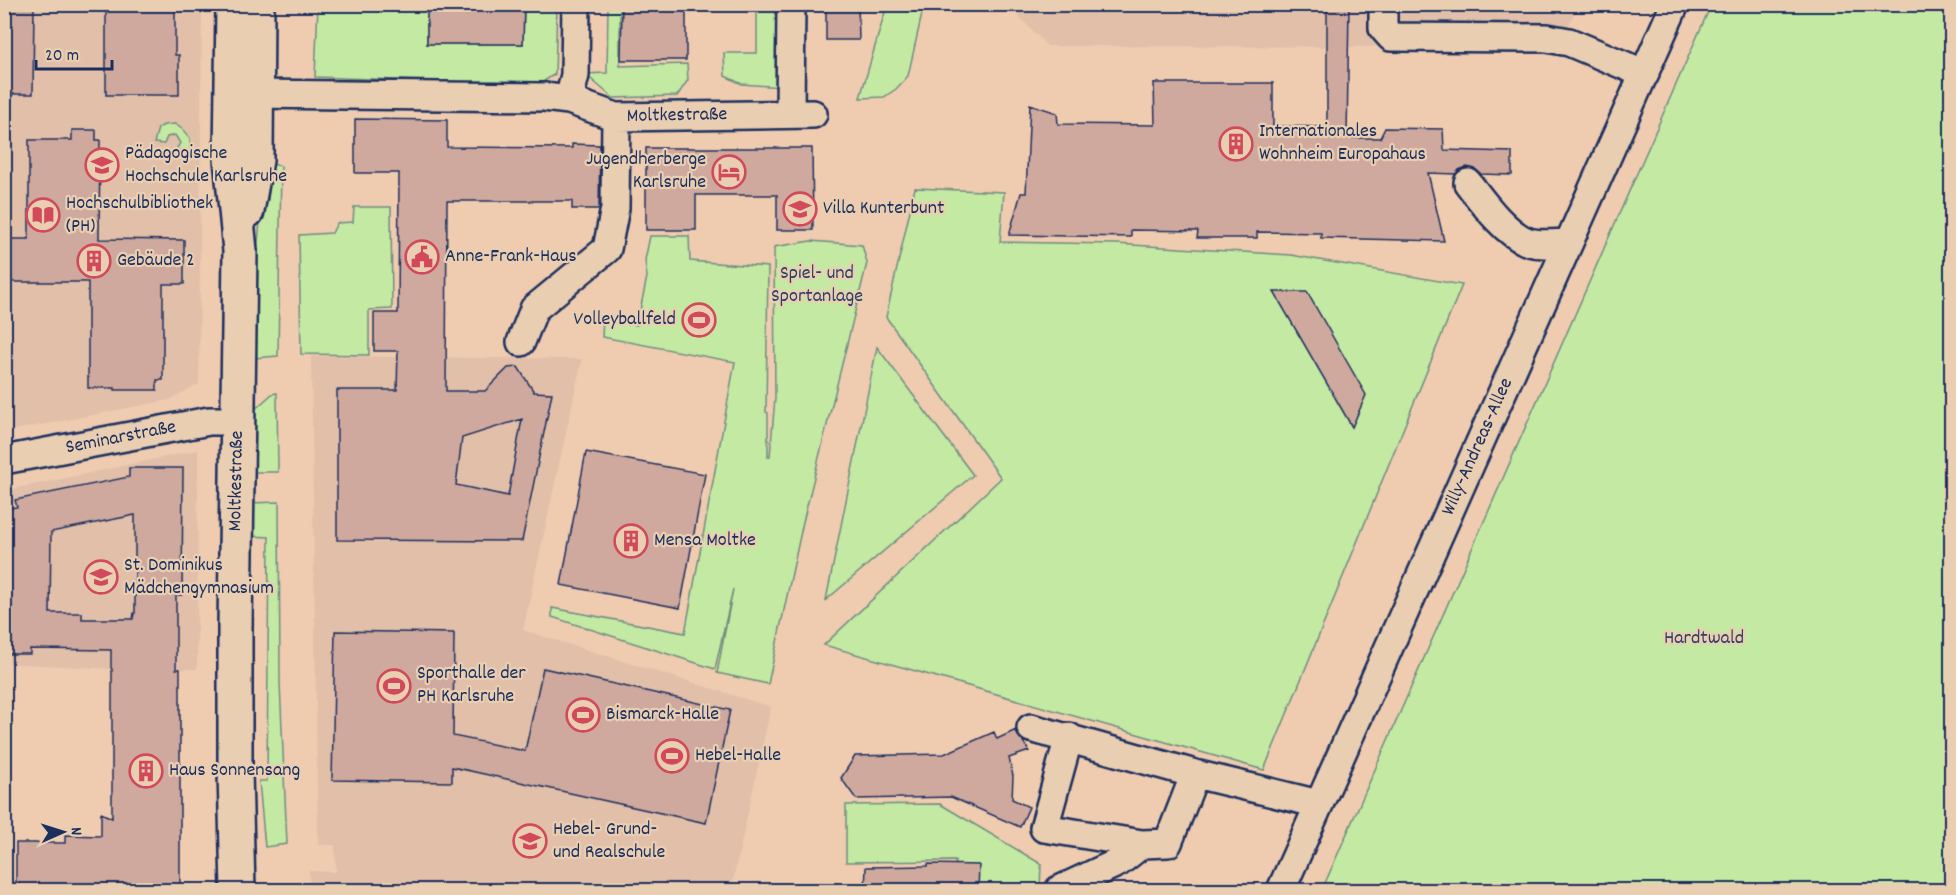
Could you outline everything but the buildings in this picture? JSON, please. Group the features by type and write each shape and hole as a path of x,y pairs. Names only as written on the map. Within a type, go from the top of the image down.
{"main road":[{"name":"Moltkestraße","path":"233,4 244,94 256,160 240,251 223,421 238,891"},
{"name":"Moltkestraße","path":"244,94 257,4"}],"street":[{"path":"569,100 575,75 576,4"},
{"name":"Moltkestraße","path":"244,94 544,97 569,100 616,117 801,114 791,4"},
{"path":"1383,4 1383,28 1391,37 1547,38 1569,42 1645,74"},
{"name":"Willy-Andreas-Allee","path":"1281,891 1675,4"},
{"path":"521,342 534,309 607,249 615,208 616,117"},
{"path":"1468,183 1485,205 1527,242 1568,243"},
{"name":"Seminarstraße","path":"4,460 223,421"},
{"path":"1031,728 1196,774 1319,804"},
{"path":"1069,737 1044,828 1142,844 1168,843 1196,774"},
{"path":"1059,891 1119,862 1142,844"}],"shaded area":[{"name":"Pädagogische Hochschule Karlsruhe","path":"5,5 202,5 199,384 169,400 5,432"},
{"path":"1012,5 1578,5 1559,47 1047,46 1014,11"},
{"path":"311,356 582,359 523,630 771,707 731,890 310,890 309,871 336,872 335,845 318,845"},
{"name":"St. Dominikus Mädchengymnasium","path":"198,450 197,669 112,669 5,663 4,491"}],"green space":[{"path":"318,5 427,5 427,44 523,44 524,5 557,5 555,74 538,85 315,77"},
{"path":"608,5 620,5 620,66 687,64 688,80 677,96 613,98 585,74 607,73"},
{"path":"757,5 783,5 782,87 742,84 725,76 724,53 757,53"},
{"path":"887,5 924,5 908,76 896,89 884,97 860,98"},
{"name":"Hardtwald","path":"1711,5 1951,5 1951,890 1322,890"},
{"path":"175,124 190,138 190,152 176,150 180,143 175,135 167,137 164,144 154,143 158,128"},
{"path":"272,164 281,166 278,356 254,358 256,262 260,222 268,199"},
{"path":"915,188 1004,192 1000,242 1116,244 1291,255 1462,285 1264,770 824,645 1001,478 886,317"},
{"path":"354,207 391,207 392,309 369,310 369,355 301,354 299,235 332,233 337,223 353,222"},
{"name":"Spiel- und Sportanlage","path":"650,236 689,236 690,261 768,267 766,412 768,413 768,457 770,456 775,398 774,247 811,241 862,245 867,263 803,522 768,684 717,673 733,589 715,669 552,617 552,608 685,633 735,362 602,337 603,318 637,325 647,277 645,260"},
{"path":"877,347 973,475 826,600"},
{"path":"277,393 278,472 254,472 253,411 272,394"},
{"path":"279,502 280,683 287,844 265,847 259,781 267,781 269,537 252,536 250,503"},
{"path":"940,804 1041,864 1040,890 955,890 955,861 846,862 846,805"}],"place":[{"name":"Internationales Wohnheim Europahaus","path":"1236,144"},
{"name":"Pädagogische Hochschule Karlsruhe","path":"102,165"},
{"name":"Jugendherberge Karlsruhe","path":"729,172"},
{"name":"Villa Kunterbunt","path":"800,209"},
{"name":"Hochschulbibliothek (PH)","path":"43,215"},
{"name":"Anne-Frank-Haus","path":"422,257"},
{"name":"Gebäude 2","path":"94,261"},
{"name":"Volleyballfeld","path":"699,320"},
{"name":"Mensa Moltke","path":"631,541"},
{"name":"St. Dominikus Mädchengymnasium","path":"101,577"},
{"name":"Sporthalle der PH Karlsruhe","path":"394,686"},
{"name":"Bismarck-Halle","path":"583,715"},
{"name":"Hebel-Halle","path":"672,756"},
{"name":"Haus Sonnensang","path":"146,771"},
{"name":"Hebel- Grund- und Realschule","path":"530,841"}]}
